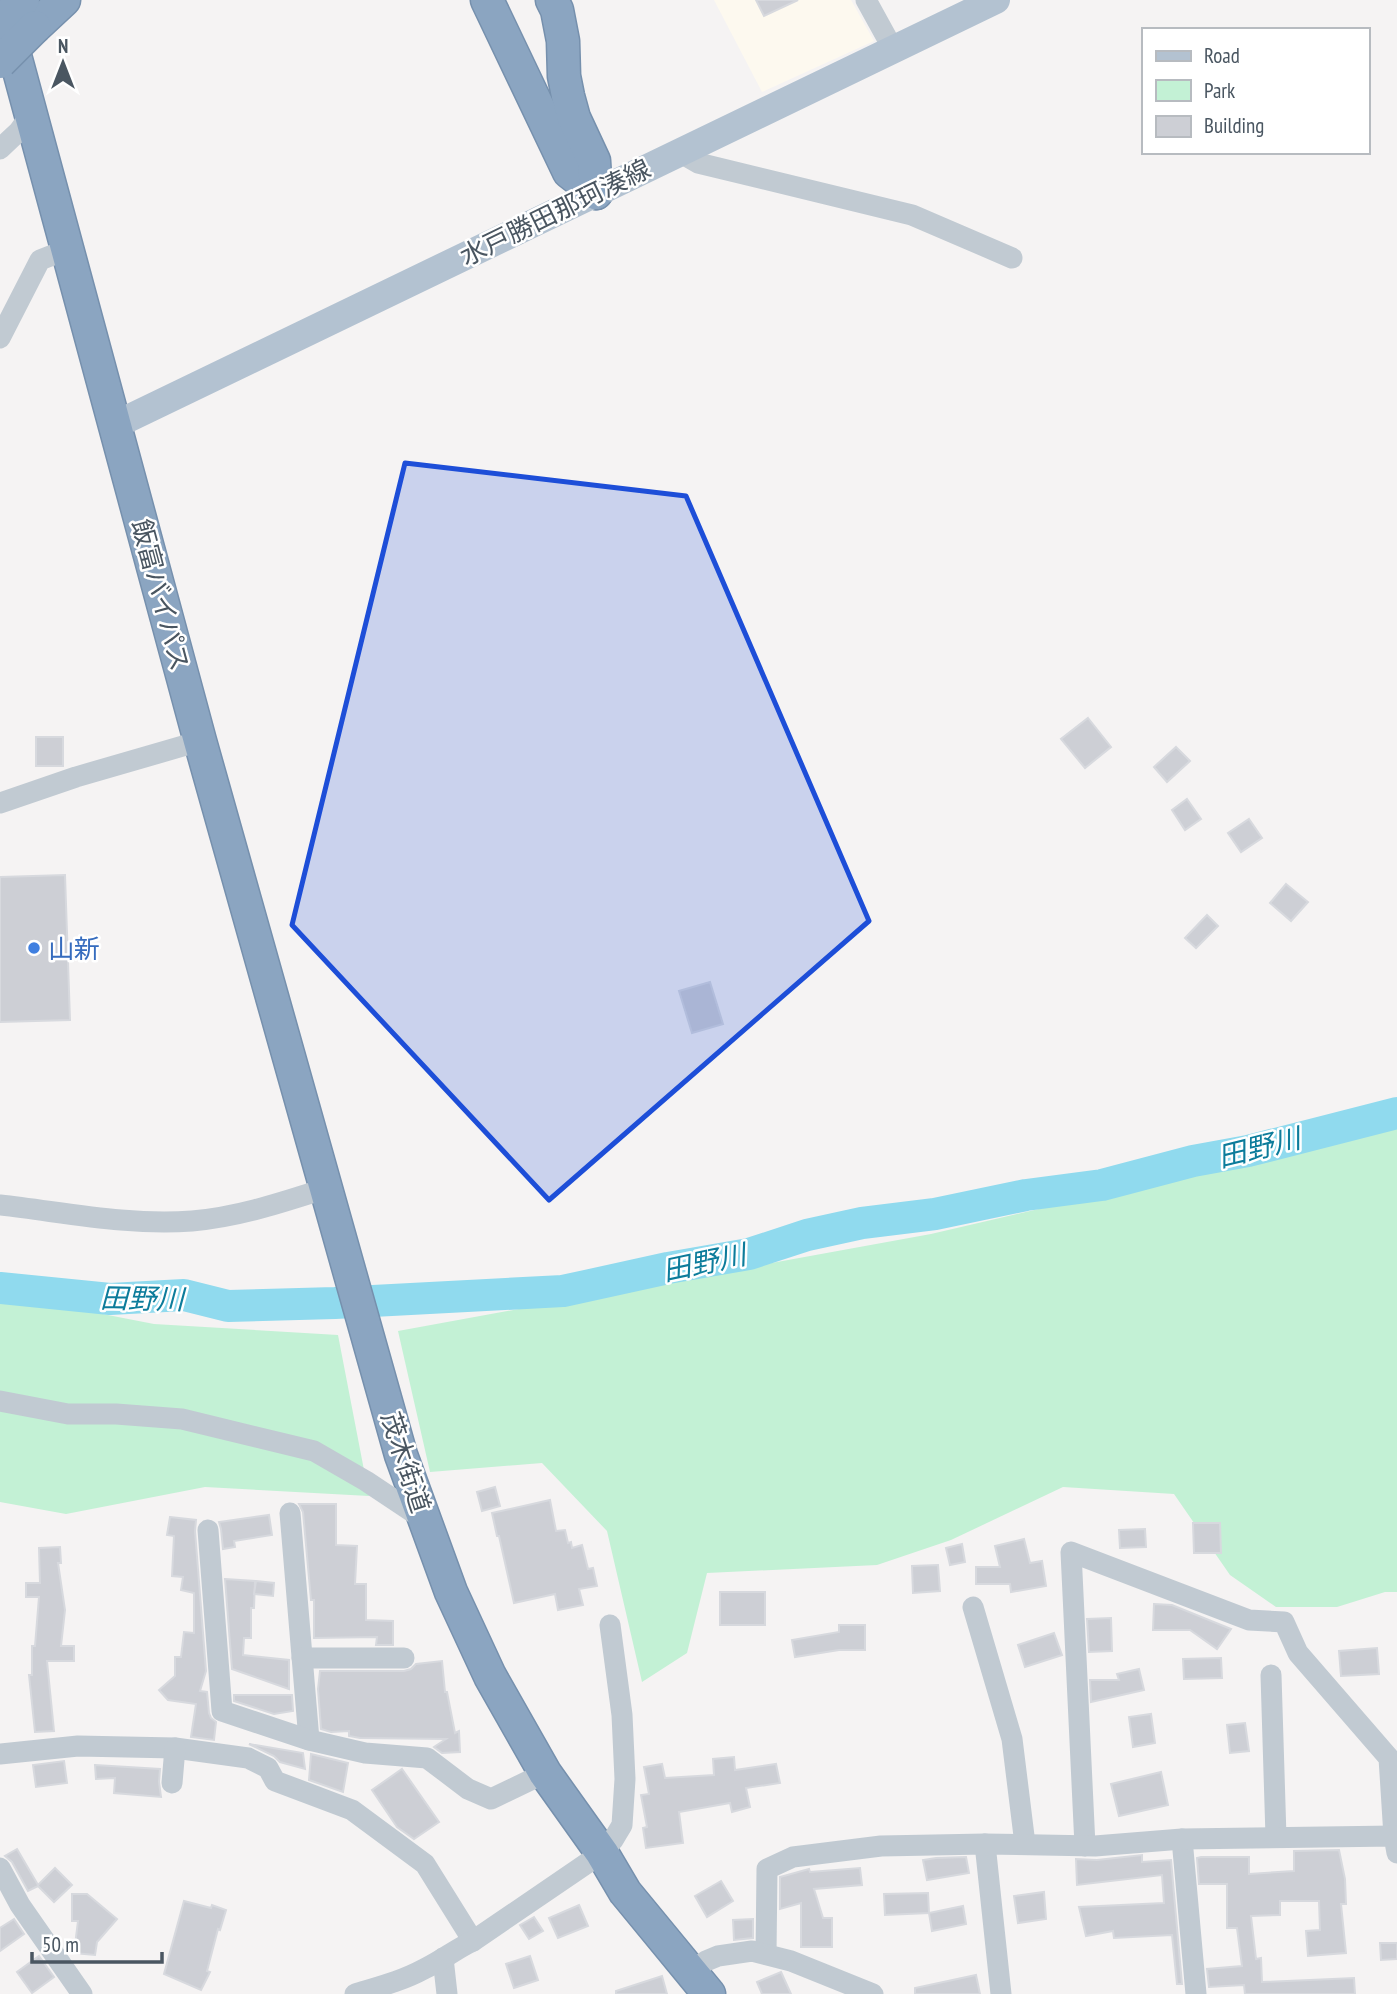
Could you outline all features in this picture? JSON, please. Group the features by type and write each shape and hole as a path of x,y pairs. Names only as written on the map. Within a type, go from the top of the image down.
{"highway":[{"name":"飯富バイパス","path":"0,0 200,741 327,1188"},
{"path":"0,23 64,0"},
{"path":"552,0 557,10 563,41 564,76 568,96 574,118 594,161 596,193"},
{"path":"490,4 569,172 596,193"},
{"path":"0,62 29,14"},
{"name":"茂木街道","path":"327,1188 401,1455 451,1592 490,1676 545,1773 625,1892 700,1983"}],"main road":[{"name":"水戸勝田那珂湊線","path":"115,425 996,0"}],"street":[{"path":"866,0 893,49"},
{"path":"0,149 19,131 31,114"},
{"path":"679,152 698,163 912,215 1012,258"},
{"path":"0,338 40,260 68,249"},
{"path":"0,803 76,777 200,741"},
{"path":"0,1205 148,1222 194,1221 243,1213 327,1188"},
{"path":"0,1401 68,1414 116,1414 182,1419 314,1451 424,1518"},
{"path":"290,1513 309,1740"},
{"path":"208,1530 222,1711 309,1740 365,1754 427,1758 468,1789 491,1799 545,1773"},
{"path":"766,1954 767,1869 793,1857 881,1846 1085,1846 1182,1839 1276,1838 1395,1844 1389,1758 1298,1653 1284,1622 1249,1620 1071,1552 1085,1846"},
{"path":"973,1607 1012,1739 1025,1844"},
{"path":"355,1994 390,1984 425,1969 473,1941 601,1853 613,1840 622,1825 624,1799 622,1715 610,1625"},
{"path":"302,1658 404,1658"},
{"path":"1271,1675 1276,1838"},
{"path":"0,1754 78,1746 175,1748 248,1758 268,1768 275,1781 352,1810 425,1864 473,1941"},
{"path":"172,1783 175,1748"},
{"path":"1182,1839 1196,1994"},
{"path":"985,1844 1001,1994"},
{"path":"0,1868 20,1905 82,1994"},
{"path":"700,1983 706,1961 718,1956 752,1951 791,1961 873,1994"},
{"path":"443,1958 447,1994"}],"highlighted area":[{"path":"405,463 686,496 869,921 549,1200 292,925"}],"shaded area":[{"path":"714,0 851,0 874,41 762,92"}],"green space":[{"path":"1397,1126 1397,1592 1385,1592 1337,1607 1276,1607 1230,1575 1174,1494 1063,1487 951,1540 877,1565 707,1573 687,1653 642,1682 607,1531 542,1463 430,1472 398,1331 931,1234"},
{"path":"0,1294 154,1324 338,1335 369,1496 205,1487 66,1514 0,1502"}],"building":[{"path":"756,0 798,0 764,16"},
{"path":"1088,718 1111,747 1085,768 1061,739"},
{"path":"36,737 63,737 63,766 36,766"},
{"path":"1176,747 1190,761 1167,782 1154,767"},
{"path":"1187,799 1201,819 1185,830 1172,810"},
{"path":"1249,819 1262,838 1241,852 1228,833"},
{"name":"山新","path":"65,875 70,1020 0,1022 0,877"},
{"path":"1286,884 1308,902 1291,921 1270,903"},
{"path":"1207,915 1218,926 1196,948 1185,938"},
{"path":"710,982 723,1024 692,1033 679,991"},
{"path":"495,1487 500,1506 482,1511 477,1492"},
{"path":"550,1500 556,1531 565,1530 572,1548 582,1545 588,1569 593,1568 597,1586 579,1589 583,1605 558,1610 555,1594 514,1603 492,1513"},
{"path":"299,1504 336,1504 336,1545 357,1546 355,1584 366,1584 366,1620 393,1621 393,1645 376,1645 377,1637 314,1638 314,1600 311,1600 303,1512"},
{"path":"269,1515 272,1535 234,1541 235,1547 223,1549 219,1522"},
{"path":"170,1517 196,1520 206,1671 200,1691 207,1692 209,1713 216,1722 214,1740 191,1737 196,1704 168,1700 159,1690 175,1676 175,1657 181,1657 184,1632 194,1633 194,1593 181,1590 183,1577 172,1576 174,1536 167,1535"},
{"path":"1193,1523 1220,1523 1221,1553 1194,1553"},
{"path":"1145,1529 1146,1547 1120,1548 1119,1530"},
{"path":"1024,1539 1030,1563 1042,1561 1046,1586 1011,1592 1010,1584 976,1584 976,1567 1000,1567 995,1546"},
{"path":"962,1544 965,1562 950,1565 946,1548"},
{"path":"60,1547 61,1563 58,1563 65,1610 61,1646 74,1646 74,1661 47,1661 54,1731 35,1732 29,1675 32,1675 32,1646 35,1646 39,1597 26,1597 26,1583 40,1583 39,1548"},
{"path":"938,1565 940,1591 913,1593 912,1566"},
{"path":"225,1579 255,1581 254,1608 251,1608 251,1638 244,1638 243,1655 289,1660 289,1689 232,1669"},
{"path":"256,1581 274,1583 273,1596 254,1594"},
{"path":"720,1592 765,1592 765,1625 720,1625"},
{"path":"1154,1604 1172,1605 1231,1629 1217,1649 1190,1630 1153,1630"},
{"path":"1111,1618 1112,1651 1089,1652 1087,1619"},
{"path":"839,1625 865,1625 865,1650 839,1650 795,1657 792,1640 839,1632"},
{"path":"1054,1633 1062,1655 1025,1667 1018,1645"},
{"path":"1377,1648 1379,1674 1341,1676 1339,1651"},
{"path":"1221,1658 1222,1678 1184,1679 1183,1659"},
{"path":"442,1661 445,1692 455,1733 459,1731 460,1752 442,1753 434,1747 446,1739 360,1738 349,1736 349,1731 331,1732 321,1729 318,1689 320,1671 404,1671 416,1664"},
{"path":"1139,1669 1144,1690 1091,1702 1090,1680 1119,1680 1117,1674"},
{"path":"234,1695 292,1695 293,1711 274,1714 234,1701"},
{"path":"1151,1714 1155,1743 1133,1747 1129,1717"},
{"path":"1245,1723 1249,1751 1230,1753 1227,1725"},
{"path":"249,1744 303,1753 305,1769 280,1762 274,1756"},
{"path":"311,1754 348,1763 343,1792 309,1780"},
{"path":"734,1757 735,1770 776,1764 780,1783 746,1788 750,1807 732,1812 730,1803 679,1812 683,1843 646,1848 643,1828 647,1827 641,1795 649,1794 644,1767 662,1764 665,1778 714,1775 713,1759"},
{"path":"64,1761 67,1783 36,1787 33,1765"},
{"path":"95,1765 160,1769 161,1797 114,1793 115,1778 96,1779"},
{"path":"402,1769 439,1822 414,1839 397,1827 372,1790"},
{"path":"1161,1772 1168,1805 1119,1816 1111,1784"},
{"path":"17,1849 38,1885 55,1868 72,1885 54,1902 38,1886 28,1891 12,1862 5,1856"},
{"path":"1339,1850 1345,1879 1346,1904 1341,1904 1346,1953 1308,1956 1306,1931 1320,1930 1319,1901 1280,1901 1280,1915 1251,1916 1256,1959 1261,1958 1262,1982 1354,1978 1355,1994 1245,1994 1244,1985 1209,1987 1207,1969 1242,1966 1237,1928 1227,1928 1227,1884 1199,1884 1197,1858 1249,1857 1249,1874 1294,1871 1294,1851"},
{"path":"1142,1855 1142,1862 1171,1860 1182,1984 1177,1984 1172,1935 1114,1938 1113,1931 1086,1936 1079,1907 1164,1903 1162,1875 1077,1885 1076,1859 1097,1860"},
{"path":"966,1857 969,1873 927,1880 923,1860"},
{"path":"860,1868 862,1885 814,1889 823,1918 832,1918 832,1947 801,1947 801,1903 780,1909 780,1877 809,1869 810,1872"},
{"path":"721,1881 733,1901 707,1917 695,1896"},
{"path":"1044,1892 1046,1919 1018,1923 1014,1896"},
{"path":"928,1893 929,1913 885,1915 884,1894"},
{"path":"72,1894 87,1894 117,1919 97,1942 95,1955 74,1953 78,1921 72,1921"},
{"path":"184,1901 226,1910 207,1971 210,1972 201,1990 164,1974"},
{"path":"579,1905 588,1926 558,1938 549,1918"},
{"path":"963,1906 966,1924 932,1931 929,1913"},
{"path":"534,1917 543,1931 529,1939 520,1925"},
{"path":"14,1919 24,1934 0,1951 0,1928"},
{"path":"753,1919 753,1938 734,1940 733,1920"},
{"path":"1380,1943 1397,1943 1397,1959 1381,1960"},
{"path":"39,1956 54,1977 32,1993 17,1972"},
{"path":"530,1956 538,1980 514,1988 506,1964"},
{"path":"781,1972 791,1994 762,1994 757,1982"},
{"path":"976,1975 980,1994 915,1994 915,1988"},
{"path":"662,1976 667,1994 616,1994 616,1991"}],"waterway":[{"name":"田野川","path":"0,1288 110,1299 184,1295 228,1306 563,1291 749,1254 807,1235 862,1223 935,1214 1026,1195 1102,1185 1397,1113"}],"place":[{"name":"山新","path":"34,948"}]}
